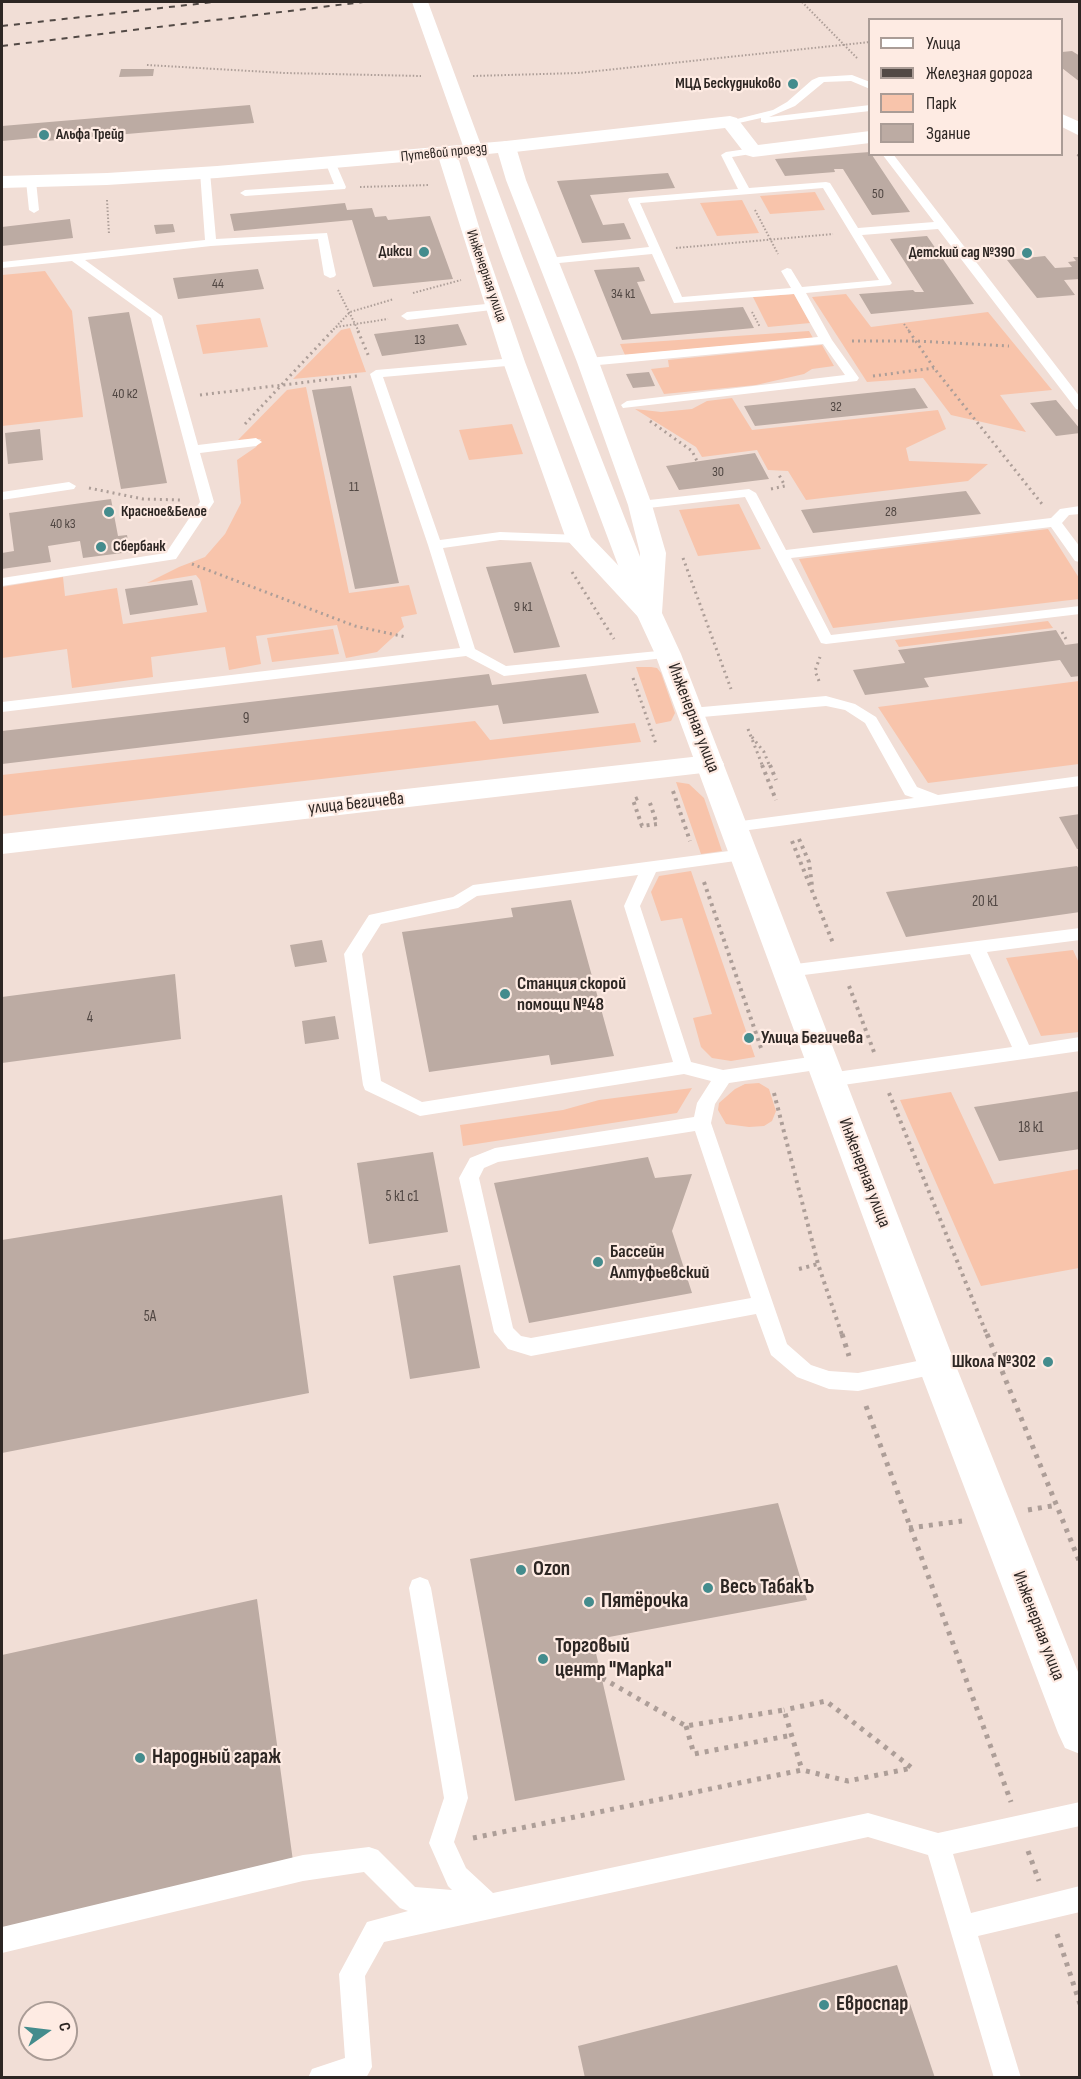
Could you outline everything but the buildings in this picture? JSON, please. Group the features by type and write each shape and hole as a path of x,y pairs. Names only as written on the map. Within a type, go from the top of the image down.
{"street":[{"path":"420,2 512,256 649,613"},
{"path":"1065,110 1080,130"},
{"path":"730,122 753,151 868,137"},
{"name":"Путевой проезд","path":"2,182 106,179 331,164 730,122"},
{"name":"Инженерная улица","path":"506,147 516,180 588,362 640,505 653,553 649,613"},
{"name":"Инженерная улица","path":"447,153 514,362 579,539 649,613 668,654 937,1366 1080,1732"},
{"name":"улица Бегичева","path":"2,844 710,764"}],"lane":[{"path":"730,122 776,112 791,104 815,82 822,79 852,78 868,85"},
{"path":"730,122 780,120 868,108"},
{"path":"745,192 726,155 753,151"},
{"path":"888,156 943,225 1080,406"},
{"path":"244,193 341,187 331,164"},
{"path":"205,172 211,243"},
{"path":"31,181 34,210"},
{"path":"826,185 855,232 886,283 678,301 633,200 826,185"},
{"path":"855,232 943,225"},
{"path":"2,265 211,243 323,235 330,275"},
{"path":"549,261 656,250"},
{"path":"2,582 171,556 207,502 156,316 74,257"},
{"path":"627,405 853,378 826,340 787,271"},
{"path":"407,316 496,307"},
{"path":"588,362 826,340"},
{"path":"468,651 435,545 376,374 514,362"},
{"path":"193,450 256,442"},
{"path":"2,496 69,486"},
{"path":"640,505 749,493 826,640 1080,610"},
{"path":"782,555 1055,522 1065,512 1080,510"},
{"path":"1055,522 1080,558"},
{"path":"435,545 500,536 579,539"},
{"path":"2,707 468,651 504,671 668,654"},
{"path":"691,712 826,701 850,707 871,720 911,791 937,800"},
{"path":"1080,781 784,820 697,861 473,891 458,902 375,919 353,954 372,1085 420,1109 684,1067 723,1077 768,1071 881,1073 1080,1044"},
{"path":"650,867 632,906 684,1067"},
{"path":"788,971 1080,934"},
{"path":"976,947 1023,1052"},
{"path":"723,1077 706,1103 702,1123 778,1349 804,1371 830,1380 858,1382 937,1366"},
{"path":"702,1123 495,1155 477,1163 469,1178 504,1332 515,1343 531,1347 762,1304"},
{"path":"420,1588 456,1798 441,1843 456,1877 488,1906"},
{"path":"321,2078 366,2072 352,1974 376,1931 868,1825 938,1845 1080,1814"},
{"path":"938,1845 1008,2078"},
{"path":"2,1940 303,1868 369,1859 409,1899 488,1906"},
{"path":"964,1927 1080,1899"}],"path":[{"path":"802,2 858,59 850,60"},
{"path":"463,76 578,73 868,42"},
{"path":"147,65 352,76 430,76"},
{"path":"106,179 110,253"},
{"path":"341,187 432,185"},
{"path":"745,192 787,271"},
{"path":"656,250 855,232"},
{"path":"179,398 376,374 350,312 330,275"},
{"path":"413,293 463,280"},
{"path":"225,446 350,312 402,296"},
{"path":"336,327 407,316"},
{"path":"904,324 934,368 1055,522"},
{"path":"826,340 916,341 1036,348"},
{"path":"853,378 934,368"},
{"path":"627,405 692,451 697,461"},
{"path":"92,489 143,499 207,502"},
{"path":"171,556 355,626 412,638"},
{"path":"682,556 716,652 841,964 881,1073 1080,1563"},
{"path":"826,640 815,671 826,701"},
{"path":"749,733 764,752 776,780"},
{"path":"665,770 768,1071 819,1264 858,1382 1020,1827 1080,2004"},
{"path":"636,809 642,826 657,824 650,803"},
{"path":"797,832 809,862 812,892"},
{"path":"799,1269 819,1264"},
{"path":"441,1843 802,1770 848,1781 912,1768 826,1701 686,1726 602,1677"},
{"path":"784,1710 802,1770"},
{"path":"686,1726 694,1754 792,1735"}],"green space":[{"path":"815,192 825,210 770,214 760,196"},
{"path":"742,200 759,233 717,236 700,203"},
{"path":"45,271 72,311 83,417 2,426 2,275"},
{"path":"794,294 810,323 768,327 753,297"},
{"path":"846,294 871,327 988,312 1052,390 1000,395 1026,432 951,415 923,378 867,382 812,297"},
{"path":"260,318 268,347 203,354 196,325"},
{"path":"350,328 366,372 293,379 341,330"},
{"path":"809,331 813,338 625,355 620,344"},
{"path":"822,345 834,366 812,369 804,374 756,385 664,394 651,369 669,367 668,360"},
{"path":"306,387 349,593 409,585 417,614 401,617 404,627 377,652 346,658 337,625 256,636 261,664 229,670 225,647 151,657 153,677 72,688 67,649 2,658 2,587 63,577 65,596 117,588 123,624 207,612 200,580 196,575 147,583 205,557 225,534 241,503 237,460 256,447 261,439 238,440 287,390"},
{"path":"732,398 752,430 938,410 946,429 906,448 909,461 988,464 968,481 806,500 788,471 768,470 757,450 702,457 696,447 635,409 661,412 692,409 707,401"},
{"path":"512,424 523,454 469,460 459,430"},
{"path":"739,504 761,549 698,556 679,510"},
{"path":"1048,529 1079,578 1079,599 833,628 799,559"},
{"path":"1048,621 1053,628 899,647 895,640"},
{"path":"333,629 339,654 272,662 267,638"},
{"path":"636,667 657,668 661,673 675,713 671,721 656,724"},
{"path":"1079,681 1079,764 928,783 878,707"},
{"path":"475,721 490,740 635,723 641,742 2,816 2,775"},
{"path":"676,782 689,784 704,798 722,851 701,854"},
{"path":"691,871 755,1057 731,1061 712,1058 701,1047 693,1018 712,1014 682,918 661,921 651,892 659,876"},
{"path":"1073,950 1079,963 1079,1032 1041,1036 1006,958"},
{"path":"759,1083 769,1089 776,1111 772,1121 764,1126 749,1127 726,1124 718,1110 719,1103 735,1089 745,1084"},
{"path":"692,1088 677,1113 463,1146 460,1125 563,1110 599,1100"},
{"path":"951,1092 994,1184 1079,1169 1079,1268 981,1286 900,1100"}],"railway":[{"path":"2,26 214,2"},
{"path":"2,46 363,2"}],"place":[{"name":"МЦД Бескудниково","path":"793,84"},
{"name":"Альфа Трейд","path":"44,135"},
{"name":"Дикси","path":"424,252"},
{"name":"Детский сад №390","path":"1027,253"},
{"name":"Красное&Белое","path":"109,512"},
{"name":"Сбербанк","path":"101,547"},
{"name":"Станция скорой помощи №48","path":"505,994"},
{"name":"Улица Бегичева","path":"749,1038"},
{"name":"Бассейн Алтуфьевский","path":"598,1262"},
{"name":"Школа №302","path":"1048,1362"},
{"name":"Ozon","path":"521,1570"},
{"name":"Весь ТабакЪ","path":"708,1588"},
{"name":"Пятёрочка","path":"589,1602"},
{"name":"Торговый центр \"Марка\"","path":"543,1659"},
{"name":"Народный гараж","path":"140,1758"},
{"name":"Евроспар","path":"824,2005"}]}
